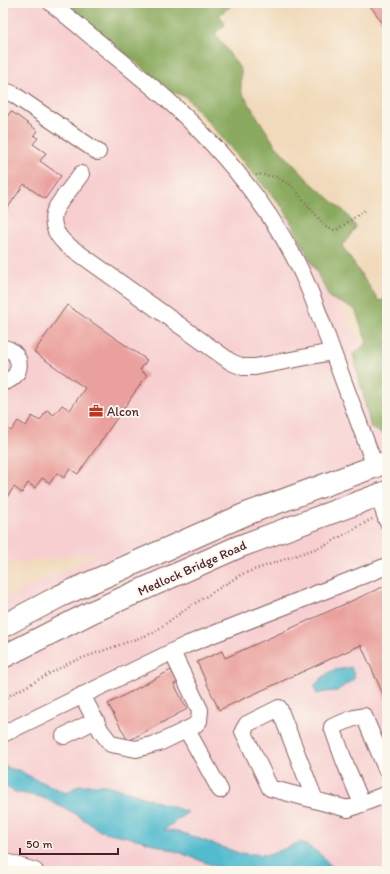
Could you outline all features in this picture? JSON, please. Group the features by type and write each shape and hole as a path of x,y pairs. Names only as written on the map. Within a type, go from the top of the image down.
{"highway":[{"path":"3,626 60,596 246,514 381,464"},
{"name":"Medlock Bridge Road","path":"3,657 92,612 238,546 384,505"}],"lane":[{"path":"51,3 170,102 226,159 260,202 294,257 310,292 332,352 381,464"},
{"path":"3,91 13,94 98,152"},
{"path":"82,174 54,213 54,225 60,238 66,244 226,358 243,367 255,367 332,352"},
{"path":"3,348 7,348 16,355 19,367 14,377 10,381 3,382"},
{"path":"3,734 186,645 387,566"},
{"path":"82,695 111,744 136,749 160,743 187,730 199,721 200,710 172,652"},
{"path":"315,800 279,708 247,724 243,731 270,788 348,809 387,794"},
{"path":"362,804 332,727 354,718 364,716 387,771"},
{"path":"64,736 96,720"},
{"path":"187,730 220,790"},
{"path":"3,861 35,871"}],"path":[{"path":"241,179 258,174 276,178 291,185 326,227 333,230 338,229 365,210"},
{"path":"3,699 71,662 152,633 186,609 242,574 326,545 384,505"}],"shaded area":[{"path":"3,3 60,3 297,227 387,389 387,871 3,871 3,599 102,552 3,564"}],"green space":[{"path":"62,3 235,3 219,15 225,23 224,26 215,33 241,70 241,91 275,145 309,181 345,212 356,227 342,246 379,301 387,299 387,435 371,428 353,354 367,343 355,309 330,298 284,209 186,97 173,92"}],"water":[{"path":"351,667 355,678 337,691 317,694 314,686 326,674 335,670"},
{"path":"3,764 11,769 19,770 66,793 79,785 107,785 188,812 164,830 177,831 239,853 269,855 301,842 319,853 336,871 227,871 181,853 141,840 100,831 76,814 41,797 15,792 7,787 3,782"}],"building":[{"path":"368,3 387,3 387,26 384,25"},
{"path":"11,111 38,131 34,136 38,138 33,144 46,153 40,161 61,176 45,199 24,184 3,215 3,116 4,114 7,117"},
{"path":"67,305 147,360 140,370 147,375 78,474 70,469 64,478 57,473 50,483 42,478 35,488 28,483 22,493 14,487 7,497 3,494 4,425 11,431 18,421 26,426 32,416 40,421 47,410 54,415 62,405 70,410 85,388 34,352"},
{"path":"387,585 387,703 361,645 219,710 197,662 222,651 225,658"},
{"path":"171,670 178,682 174,684 187,709 128,741 108,704"}],"place":[{"name":"Alcon","path":"96,411"}]}
